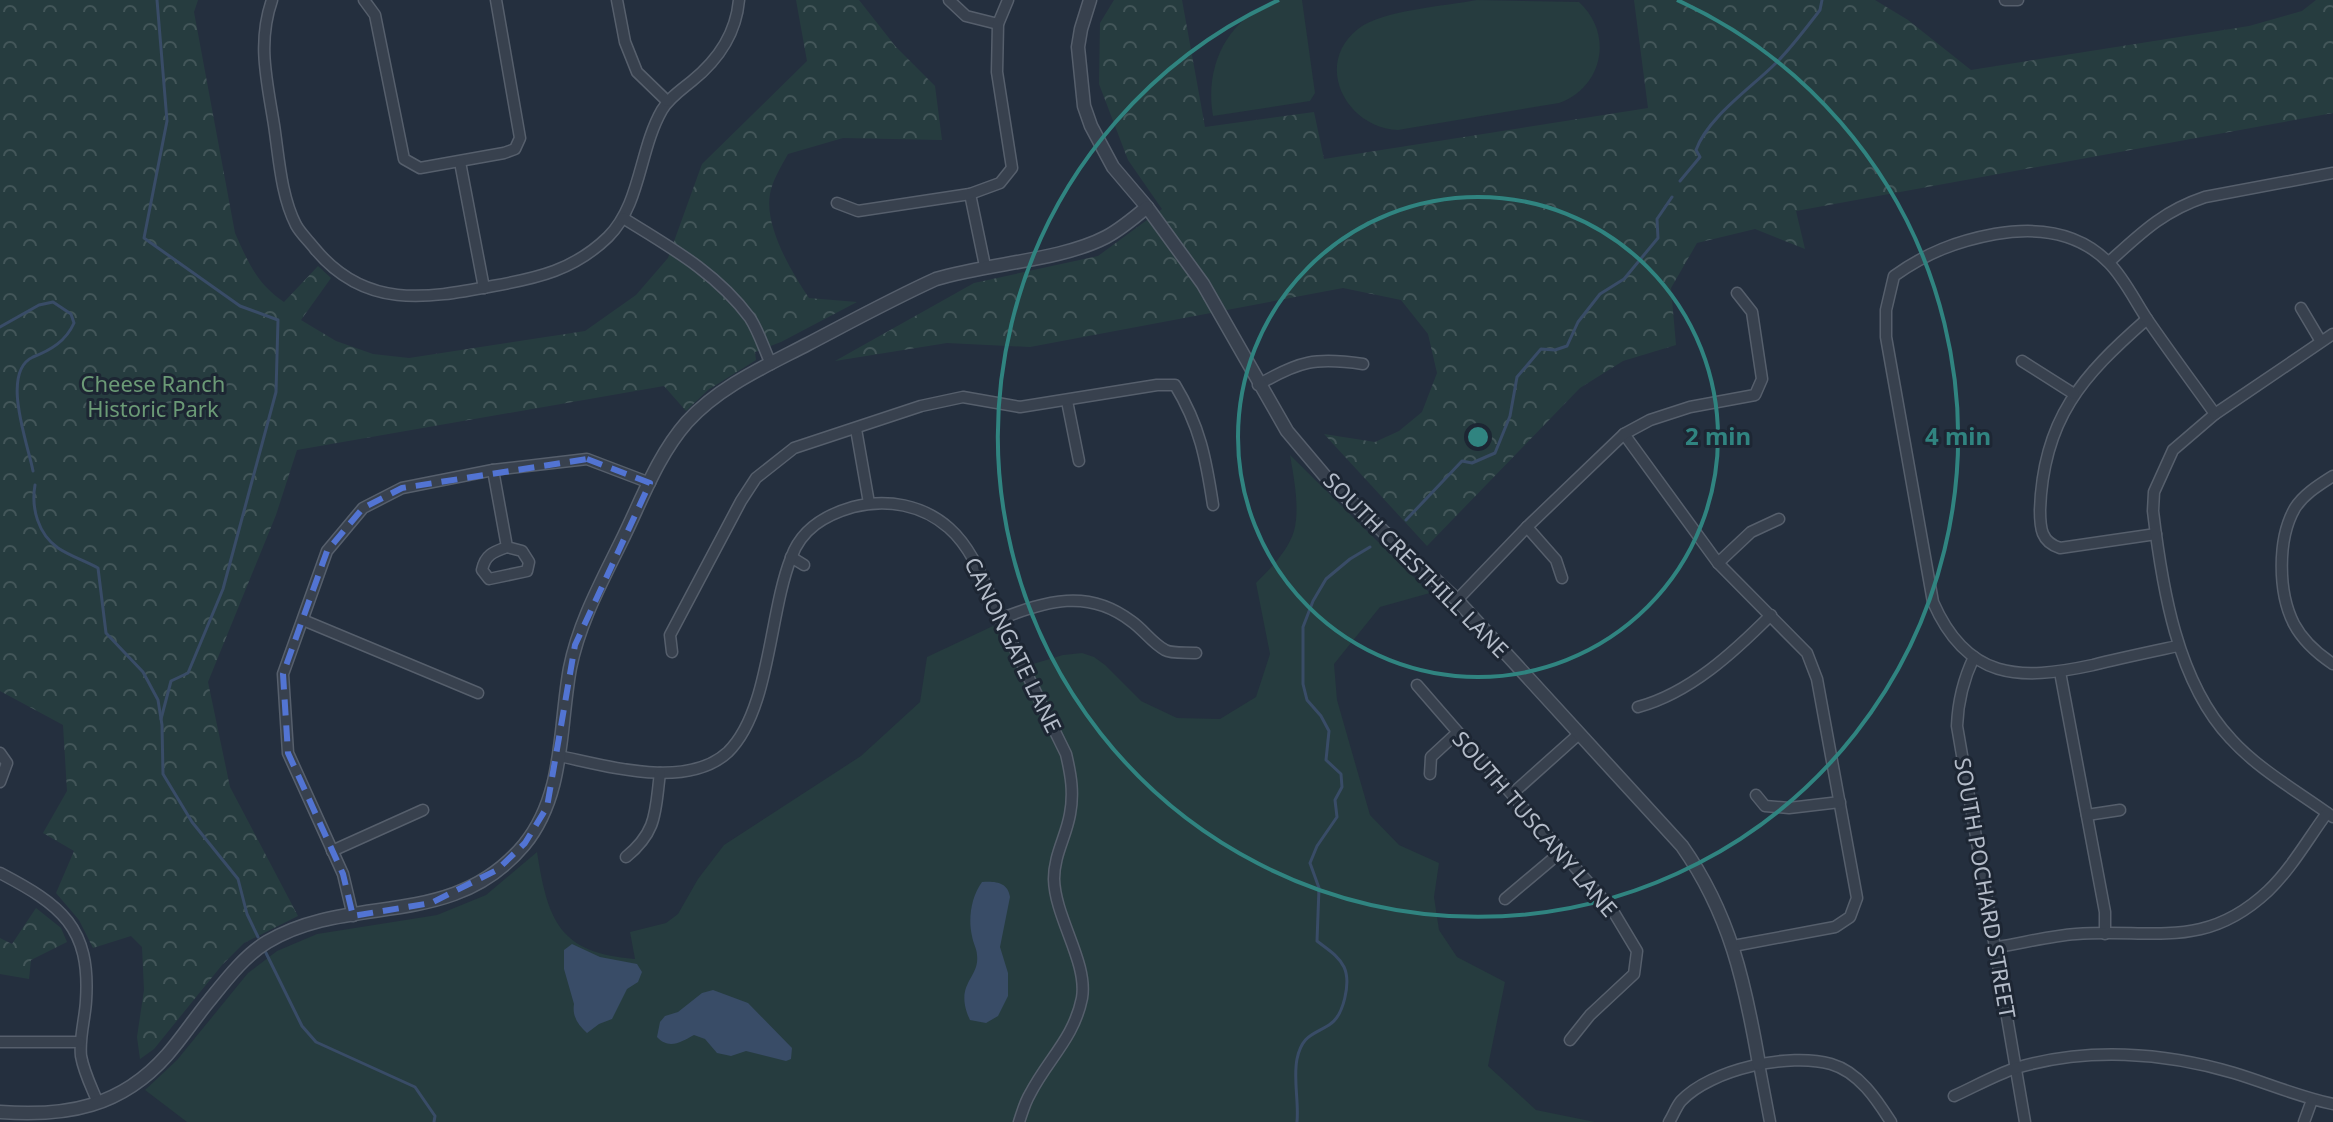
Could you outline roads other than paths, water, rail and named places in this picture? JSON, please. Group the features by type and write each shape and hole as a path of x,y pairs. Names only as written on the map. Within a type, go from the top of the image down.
{"street":[{"path":"272,0 264,21 262,39 284,188 297,226 331,267 371,289 395,296 422,297 535,278 574,264 600,244 623,218 653,126 667,101 717,58 733,27 739,0"},
{"path":"364,0 375,15 404,159 420,168 515,149 520,138 496,0"},
{"path":"617,0 625,42 637,72 667,101"},
{"path":"949,0 966,16 998,24"},
{"path":"837,203 858,211 970,194 1000,183 1012,168 997,72 998,24 1008,0"},
{"name":"SOUTH CRESTHILL LANE","path":"1090,0 1078,47 1084,106 1100,146 1203,284 1287,431 1314,465 1457,600 1682,846 1716,901 1733,946 1749,1009 1770,1122"},
{"path":"2005,0 2018,0"},
{"path":"460,162 484,288"},
{"path":"2109,262 2161,216 2187,203 2333,173"},
{"path":"970,194 985,266"},
{"path":"0,1112 59,1114 98,1103 132,1087 157,1066 227,979 263,944 301,927 431,903 454,895 492,874 525,843 537,825 553,788 570,671 583,623 675,438 718,395 771,364 936,279 1088,245 1122,227 1147,207"},
{"path":"623,218 688,258 718,281 751,320 771,364"},
{"path":"2178,646 2060,672 2029,674 2006,672 1989,666 1974,657 1952,636 1933,602 1886,337 1886,310 1894,276 1917,259 1942,247 2014,231 2060,233 2109,262 2215,414"},
{"path":"1457,600 1527,527 1624,434 1650,420 1690,407 1755,395 1762,379 1752,312 1737,293"},
{"path":"2301,308 2320,340"},
{"path":"2147,319 2090,372 2063,412 2049,449 2041,486 2042,536 2050,545 2060,548 2156,534"},
{"path":"1997,947 2075,934 2181,934 2216,925 2234,917 2268,891 2330,815 2247,755 2231,740 2200,699 2178,646 2156,534 2154,492 2173,450 2215,414 2333,334"},
{"path":"1258,385 1291,366 1328,359 1363,364"},
{"path":"2022,361 2074,394"},
{"path":"672,652 670,635 756,478 794,448 921,406 963,397 1020,407 1157,385 1175,385 1192,414 1205,451 1213,505"},
{"path":"1067,401 1079,461"},
{"path":"856,429 869,503"},
{"path":"1624,434 1718,563 1807,653 1817,679 1857,898 1850,917 1835,927 1733,946"},
{"path":"353,916 343,874 288,753 283,674 327,551 363,508 402,488 493,470 587,459 650,483"},
{"path":"493,470 507,547"},
{"path":"2333,476 2306,495 2295,508 2284,537 2283,558 2286,603 2294,623 2305,640 2333,664"},
{"name":"CANONGATE LANE","path":"559,756 660,773 694,772 728,752 746,726 759,694 776,603 801,536 832,513 869,503 917,507 950,529 973,558 1066,754 1071,775 1073,793 1070,817 1058,850 1054,880 1062,921 1080,969 1083,995 1071,1034 1030,1094 1019,1122"},
{"path":"1718,563 1751,532 1779,519"},
{"path":"1527,527 1556,560 1562,578"},
{"path":"791,557 804,565"},
{"path":"1000,619 1051,601 1080,600 1106,606 1130,620 1166,651 1196,653"},
{"path":"1638,707 1663,700 1735,651 1771,615"},
{"path":"303,620 478,693"},
{"name":"SOUTH POCHARD STREET","path":"1974,657 1962,683 1957,705 1957,726 2025,1122"},
{"path":"2060,672 2105,912 2105,934"},
{"name":"SOUTH TUSCANY LANE","path":"1417,685 1613,911 1637,951 1634,974 1590,1015 1570,1040"},
{"path":"1430,774 1431,757 1457,733"},
{"path":"1513,793 1579,734"},
{"path":"0,753 7,763 0,782"},
{"path":"626,857 642,844 654,821 660,773"},
{"path":"1756,795 1765,806 1789,808 1840,802"},
{"path":"332,851 423,810"},
{"path":"2087,815 2120,810"},
{"path":"1505,899 1562,851"},
{"path":"0,873 57,910 83,947 88,977 80,1042 85,1071 98,1103"},
{"path":"0,1042 80,1042"},
{"path":"1954,1096 2015,1069 2071,1057 2146,1054 2232,1072 2312,1100 2333,1104"},
{"path":"1669,1122 1682,1101 1719,1076 1759,1064 1798,1060 1833,1064 1869,1088 1891,1122"},
{"path":"2304,1122 2312,1100"}],"water":[{"path":"982,882 1004,885 1010,897 1000,947 1008,973 1008,996 998,1016 986,1023 970,1020 964,998 977,963 971,915 975,894"},
{"path":"572,944 600,957 637,964 642,972 638,982 627,989 612,1019 587,1033 575,1016 564,969 564,950"},
{"path":"713,990 748,1003 792,1048 791,1059 786,1061 746,1051 731,1056 717,1053 705,1039 694,1035 671,1044 657,1037 660,1022 665,1016 678,1012 702,993"}],"waterway":[{"path":"157,0 167,121 144,238 240,306 278,320 276,392 223,589 188,673 171,681 161,719"},
{"path":"1680,181 1700,157 1696,150 1710,126 1788,50 1820,10 1822,0"},
{"path":"1406,520 1462,461 1472,463 1495,453 1510,416 1517,377 1541,349 1555,350 1567,346 1578,322 1600,294 1624,279 1658,238 1657,219 1672,197"},
{"path":"0,327 39,305 53,302 71,314 74,323 57,344 23,365 18,377 19,410 33,471"},
{"path":"35,485 35,511 45,535 63,551 98,568 106,633 143,672 158,700 163,774 192,822 238,879 247,914 258,937"},
{"path":"1297,1122 1299,1051 1309,1037 1329,1025 1339,1014 1347,981 1342,963 1317,941 1319,888 1310,863 1317,846 1337,817 1335,800 1342,787 1341,774 1326,760 1329,731 1307,700 1303,684 1303,627 1326,579 1370,547"},
{"path":"265,951 302,1026 316,1042 415,1087 435,1116 434,1122"}],"park label":[{"name":"Cheese Ranch Historic Park","path":"153,396"}]}
